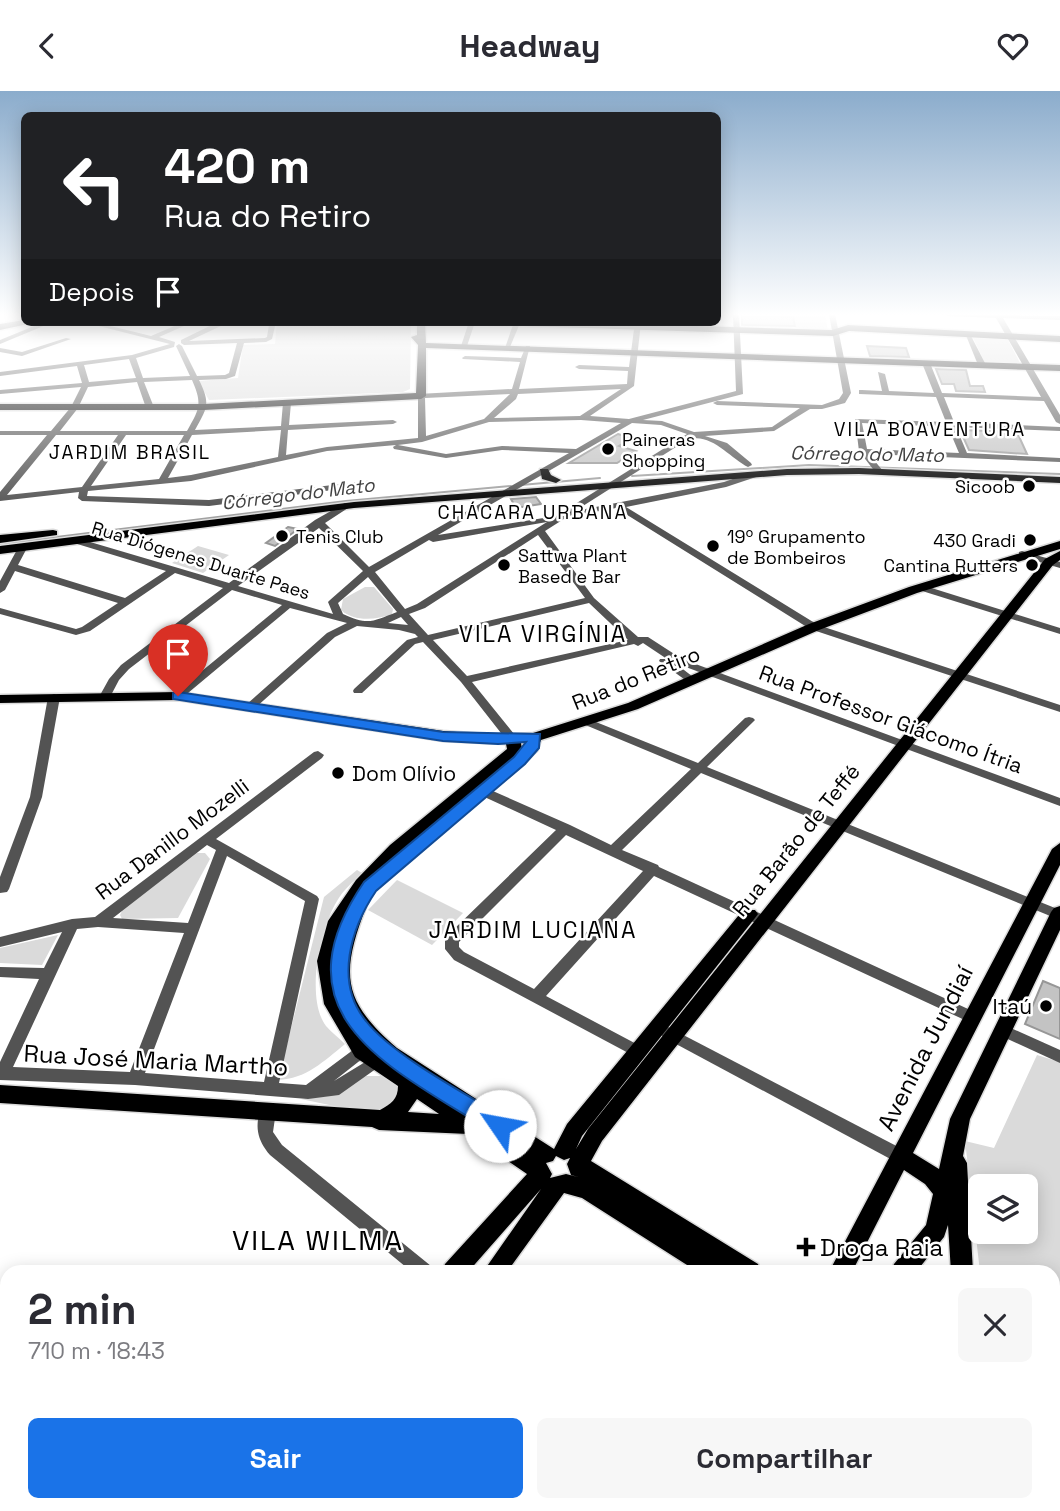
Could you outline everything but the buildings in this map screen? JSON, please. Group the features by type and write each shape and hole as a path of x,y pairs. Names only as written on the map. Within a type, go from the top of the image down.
{"main road":[{"path":"420,380 421,394"},
{"path":"0,405 287,403 421,394"},
{"path":"76,406 204,405 421,394"},
{"path":"874,467 1060,480"},
{"path":"0,539 341,496 628,474 874,467 1060,470"},
{"path":"0,550 321,508 509,492 724,480 752,470"},
{"path":"544,471 546,477 556,480"},
{"name":"Rua do Retiro","path":"0,699 178,696 443,736 512,739 534,737 634,706 814,627 1022,554 1060,545"},
{"name":"Rua Barão de Teffé","path":"460,1265 595,1135 666,1032 751,925 843,824 959,675 1056,561"},
{"path":"534,737 532,748 385,858 360,882 336,925 328,947 324,974 333,1008 346,1033 368,1057 472,1126 559,1169 586,1170 739,1265"},
{"path":"512,739 515,749 481,787 370,887 348,926 340,947 338,972 346,1002 358,1027 397,1061 587,1189 707,1265"},
{"name":"Avenida Jundiaí","path":"844,1265 1060,849"},
{"path":"908,1265 936,1230 960,1119 1060,914"},
{"name":"Rua Barão de Teffé","path":"498,1265 559,1169 574,1130 639,1052 666,1032"},
{"path":"1,1080 268,1111 472,1126"},
{"path":"379,1121 398,1110 408,1097 408,1084"},
{"path":"955,1140 962,1265"},
{"path":"902,1157 933,1177 945,1192 960,1221"}],"street":[{"path":"11,380 12,391"},
{"path":"0,498 76,406 86,384 85,380"},
{"path":"0,392 136,380"},
{"path":"140,380 149,405"},
{"path":"155,380 195,381 204,405 162,481"},
{"path":"488,420 508,404 516,380"},
{"path":"581,418 630,386 631,380"},
{"path":"347,618 338,595 356,585 368,572 632,420 732,395 741,389 740,380"},
{"path":"699,403 830,406 846,398 843,380"},
{"path":"883,380 886,393"},
{"path":"933,380 964,456"},
{"path":"1034,380 1060,422"},
{"path":"422,440 421,394 630,386"},
{"path":"862,392 1045,399"},
{"path":"732,395 733,400 745,404"},
{"path":"282,458 287,403"},
{"path":"347,618 388,620 421,606 670,446 695,434 774,429 789,422 809,406"},
{"path":"0,498 221,473 327,449 422,440 488,420 581,418 662,423 724,445 752,470"},
{"path":"874,467 863,451 858,421 1060,429"},
{"path":"0,433 188,433 393,422"},
{"path":"124,433 81,496 88,499 209,503 371,482"},
{"path":"386,444 446,456 502,448 577,451"},
{"path":"863,451 1060,460"},
{"path":"429,539 561,517 724,480"},
{"path":"617,505 814,627 1060,709"},
{"path":"105,697 114,679 125,667 318,522 345,506"},
{"path":"318,522 321,508"},
{"path":"318,522 368,572 421,635 465,680 512,739"},
{"path":"540,531 591,600 633,640 692,680"},
{"name":"Rua Diógenes Duarte Paes","path":"78,541 315,612 347,618"},
{"path":"0,590 22,548"},
{"path":"1022,554 1056,561"},
{"path":"13,567 127,602"},
{"path":"0,611 76,632 86,629 173,570"},
{"path":"356,585 380,586"},
{"path":"922,588 1060,631"},
{"path":"358,691 403,647 421,635 591,600"},
{"path":"178,696 289,604"},
{"name":"Rua Diógenes Duarte Paes","path":"315,612 347,618"},
{"path":"347,618 401,625 421,635"},
{"path":"251,706 336,631 347,618"},
{"path":"465,680 633,640"},
{"name":"Rua Professor Giácomo Ítria","path":"633,640 648,641 678,661 1060,802"},
{"path":"2,889 36,797 54,697"},
{"path":"614,850 749,720"},
{"path":"587,722 1060,914"},
{"name":"Rua Danillo Mozelli","path":"0,942 72,924 98,922 318,755"},
{"path":"481,787 653,868 751,925 974,1018"},
{"path":"566,828 452,941 453,949 535,998 639,1052"},
{"path":"206,839 312,899 271,1088"},
{"path":"135,1079 190,928 223,849"},
{"path":"535,998 653,868"},
{"path":"98,922 190,928"},
{"path":"1,1080 72,924"},
{"path":"0,972 49,974"},
{"path":"1004,1031 1060,1058"},
{"path":"666,1032 902,1157"},
{"name":"Rua José Maria Martho","path":"1,1080 135,1079 308,1091 332,1090 368,1057"},
{"path":"268,1111 263,1129 266,1139 276,1150 416,1265"}],"shaded area":[{"path":"410,380 410,389 403,392 209,400 198,381"},
{"path":"198,546 229,555 203,573 172,563"},
{"path":"365,587 374,587 393,609 392,614 365,619 352,617 341,610 343,599"},
{"path":"197,853 205,853 210,859 178,918 122,919 120,915 123,909"},
{"path":"357,870 362,873 339,897 331,913 317,963 316,998 320,1014 326,1026 345,1044 306,1073 278,1080 324,897"},
{"path":"397,880 463,913 432,945 368,910"},
{"path":"58,935 42,965 0,963 0,948"},
{"path":"1037,1055 1060,1062 1060,1265 979,1265 977,1244 1038,1244 1038,1174 969,1174 965,1141 994,1148"},
{"path":"366,1076 386,1076 400,1086 387,1113 367,1113 301,1099 328,1096"}],"waterway":[{"name":"Córrego do Mato","path":"632,476 809,465 1060,474"},
{"name":"Córrego do Mato","path":"521,485 600,478"},
{"name":"Córrego do Mato","path":"0,544 346,501 511,486"}],"place":[{"name":"Paineras Shopping","path":"608,449"},
{"name":"Sicoob","path":"1029,486"},
{"name":"Tenis Club","path":"282,536"},
{"name":"430 Gradi","path":"1030,540"},
{"name":"19º Grupamento de Bombeiros","path":"713,546"},
{"name":"Sattwa Plant Based e Bar","path":"504,565"},
{"name":"Cantina Rutters","path":"1032,565"},
{"name":"Dom Olívio","path":"338,773"},
{"name":"Itaú","path":"1046,1006"},
{"name":"Droga Raia","path":"806,1247"}],"district":[{"name":"VILA BOAVENTURA","path":"930,429"},
{"name":"JARDIM BRASIL","path":"130,452"},
{"name":"CHÁCARA URBANA","path":"533,512"},
{"name":"VILA VIRGÍNIA","path":"543,634"},
{"name":"JARDIM LUCIANA","path":"533,930"},
{"name":"VILA WILMA","path":"318,1240"}],"route":[{"path":"178,696 465,739 534,737 532,748 519,761 396,862 370,887 358,904 340,947 338,972 346,1002 358,1027 397,1061 500,1126"}]}
